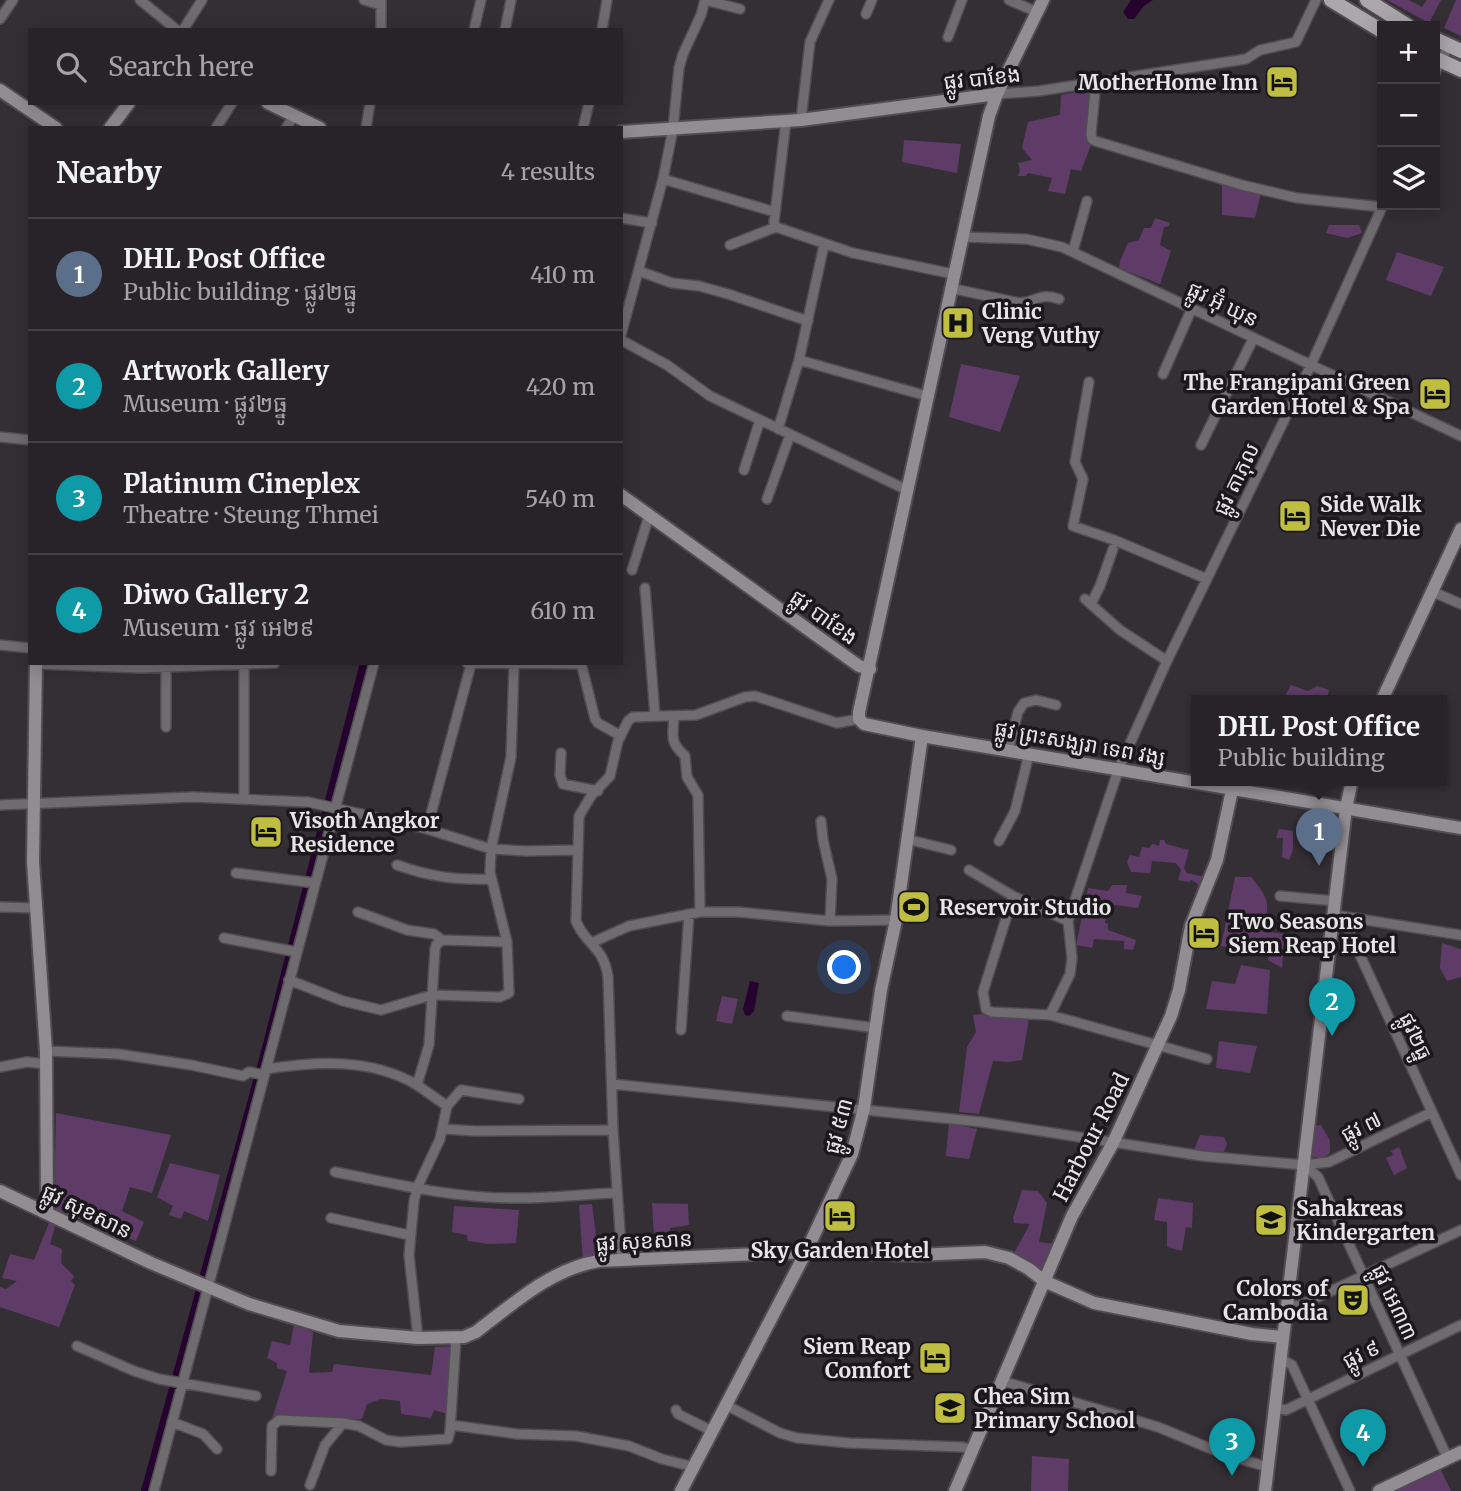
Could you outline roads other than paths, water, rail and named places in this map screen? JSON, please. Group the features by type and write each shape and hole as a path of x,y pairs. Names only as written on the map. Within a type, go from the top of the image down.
{"main road":[{"path":"1331,0 1377,28"},
{"path":"1367,0 1400,21"},
{"path":"1440,65 1461,70"}],"street":[{"path":"0,19 13,0"},
{"path":"140,0 175,28"},
{"path":"184,28 202,0"},
{"path":"364,0 381,3 381,28"},
{"path":"474,28 481,0"},
{"path":"505,28 511,0"},
{"path":"602,28 607,0"},
{"path":"623,330 663,179 683,54 705,0 740,9"},
{"path":"801,120 810,42 829,0"},
{"path":"866,15 872,0"},
{"path":"948,37 962,0"},
{"path":"622,1261 613,1130 608,977 604,957 576,921 579,816 591,796 610,776 616,747 629,720 637,716 702,714 745,697 755,696 837,723 859,719 976,166 997,94 1040,6 1009,0"},
{"name":"ផ្លូវ បាខែង","path":"623,132 801,120 1038,91 1233,62 1246,59 1260,50 1292,44 1300,37 1317,0"},
{"path":"1440,61 1455,48"},
{"path":"1096,81 1091,134 1095,141 1242,185 1297,198 1377,205"},
{"path":"0,90 53,126"},
{"path":"112,126 127,105"},
{"path":"217,126 231,105"},
{"path":"272,105 316,126"},
{"path":"366,126 370,105"},
{"path":"583,126 589,105"},
{"path":"287,126 294,116"},
{"path":"776,227 775,212 786,121"},
{"path":"663,179 775,212"},
{"path":"1073,251 1087,201"},
{"name":"ផ្លូវ តាភុល","path":"1068,920 1119,768 1381,210"},
{"path":"623,218 652,223"},
{"path":"730,245 776,227 824,245 953,274"},
{"name":"ផ្លូវ អ៊ុំ ឃុន","path":"961,237 1040,241 1073,251 1461,436"},
{"path":"778,429 799,360 824,245"},
{"path":"639,271 672,283 699,286 728,294 808,321"},
{"path":"950,288 1020,303 1027,303 1040,295 1059,299"},
{"path":"1163,374 1192,308"},
{"path":"623,338 710,396 907,490"},
{"path":"1201,445 1253,338"},
{"path":"799,360 927,396"},
{"path":"1089,382 1075,459 1083,479 1073,526 1207,579"},
{"path":"744,470 760,420"},
{"path":"768,499 790,435"},
{"path":"0,437 28,440"},
{"name":"ផ្លូវ បាខែង","path":"623,496 859,666 870,669"},
{"path":"632,570 649,516"},
{"path":"1384,695 1461,529"},
{"path":"1113,549 1100,586 1088,602 1120,630 1167,661"},
{"path":"645,588 656,716"},
{"path":"1433,592 1461,604"},
{"path":"0,645 28,648"},
{"path":"36,665 32,804 35,908 46,1057 47,1212"},
{"path":"115,665 178,665"},
{"path":"244,798 245,665"},
{"path":"154,1491 172,1422 177,1383 260,1073 289,980 291,951 329,806 373,665"},
{"path":"427,830 475,665"},
{"path":"289,980 343,1001 381,1010 432,995 507,995 510,991 507,942 491,879 491,849 511,757 514,665"},
{"path":"582,665 595,719 621,736"},
{"path":"166,667 166,727"},
{"path":"1008,751 1018,712 1024,703 1036,700 1056,705"},
{"path":"674,716 673,742 685,756 687,777 698,795 700,912"},
{"name":"ផ្លូវ ព្រះសង្ឃរា ទេព វង្ស","path":"859,719 864,724 922,736 1191,782"},
{"name":"ផ្លូវ ៥៣","path":"681,1491 806,1252 852,1154 864,1108 922,736"},
{"path":"561,753 560,775 563,784 598,791"},
{"path":"999,841 1015,811 1029,754"},
{"name":"ផ្លូវ ព្រះសង្ឃរា ទេព វង្ស","path":"1211,786 1461,828"},
{"path":"1266,1489 1351,786"},
{"name":"Harbour Road","path":"955,1491 1080,1200 1113,1143 1175,1005 1191,926 1217,860 1232,790"},
{"path":"0,806 140,798 244,798 329,806 491,849 576,850"},
{"path":"821,821 832,879 830,922"},
{"path":"906,839 951,850"},
{"path":"397,865 447,879 491,879"},
{"path":"969,870 1013,896 1068,920 1073,958 1070,974 1051,1016"},
{"path":"236,873 309,882"},
{"path":"1013,896 982,992 984,1006 992,1012 1051,1016 1207,1059"},
{"path":"1280,896 1335,908 1359,918 1461,935"},
{"path":"0,907 35,908"},
{"name":"ផ្លូវ២ធ្នូ","path":"1335,908 1348,929 1461,1175"},
{"path":"358,912 407,930 434,934 442,940 507,942"},
{"path":"591,943 629,926 700,912 738,912 830,922 895,920"},
{"path":"681,1030 689,914"},
{"path":"1348,929 1352,922 1359,918"},
{"path":"224,938 291,951"},
{"path":"417,1085 429,1045 435,950 442,940"},
{"path":"787,1017 876,1028"},
{"path":"0,1067 46,1057 142,1058 243,1076 306,1063 345,1063 384,1071 417,1085 447,1106"},
{"name":"ផ្លូវ ៧","path":"612,1084 864,1108 982,1122 1202,1156 1304,1165 1329,1162 1432,1111"},
{"path":"418,1338 408,1255 410,1235 417,1188 436,1150 447,1106 461,1090 519,1099"},
{"path":"443,1129 613,1130"},
{"name":"ផ្លូវ អេ៣៣","path":"1304,1165 1318,1177 1448,1459"},
{"path":"335,1172 417,1188 510,1198 617,1193"},
{"name":"ផ្លូវ សុខសាន","path":"0,1191 249,1304 339,1331 418,1338 456,1338 476,1332 538,1285 564,1271 588,1263 806,1252 916,1255 985,1252 1009,1258 1044,1281 1094,1303 1252,1334 1283,1337"},
{"path":"331,1217 410,1235"},
{"path":"1287,1305 1299,1306 1461,1230"},
{"name":"ផ្លូវ ៩","path":"1275,1409 1286,1409 1461,1325"},
{"path":"271,1471 272,1426 276,1421 343,1423 359,1426 386,1440 400,1442 444,1441 449,1437 451,1425 456,1338"},
{"path":"77,1346 134,1371 177,1383 256,1396"},
{"path":"1281,1359 1292,1365 1350,1491"},
{"path":"1002,1381 1146,1424 1226,1455 1268,1467"},
{"path":"726,1405 780,1433 797,1438 849,1443 962,1447 972,1450"},
{"path":"676,1410 678,1414 712,1431"},
{"path":"172,1422 200,1432 217,1449"},
{"path":"310,1485 325,1445 343,1423"},
{"path":"451,1425 517,1434 576,1436 629,1446 675,1464 694,1467"},
{"path":"1379,1491 1461,1452"}],"waterway":[{"path":"145,1491 265,1052 363,665"}],"place":[{"name":"MotherHome Inn","path":"1282,82"},
{"name":"Clinic Veng Vuthy","path":"958,323"},
{"name":"The Frangipani Green Garden Hotel & Spa","path":"1435,394"},
{"name":"Side Walk Never Die","path":"1295,516"},
{"name":"Visoth Angkor Residence","path":"266,832"},
{"name":"DHL Post Office","path":"1319,866"},
{"name":"Reservoir Studio","path":"914,907"},
{"name":"Two Seasons Siem Reap Hotel","path":"1204,933"},
{"name":"Artwork Gallery","path":"1332,1036"},
{"name":"Sky Garden Hotel","path":"840,1216"},
{"name":"Sahakreas Kindergarten","path":"1271,1220"},
{"name":"Colors of Cambodia","path":"1353,1300"},
{"name":"Siem Reap Comfort","path":"935,1358"},
{"name":"Chea Sim Primary School","path":"950,1408"},
{"name":"Diwo Gallery 2","path":"1363,1467"},
{"name":"Platinum Cineplex","path":"1232,1476"}]}
